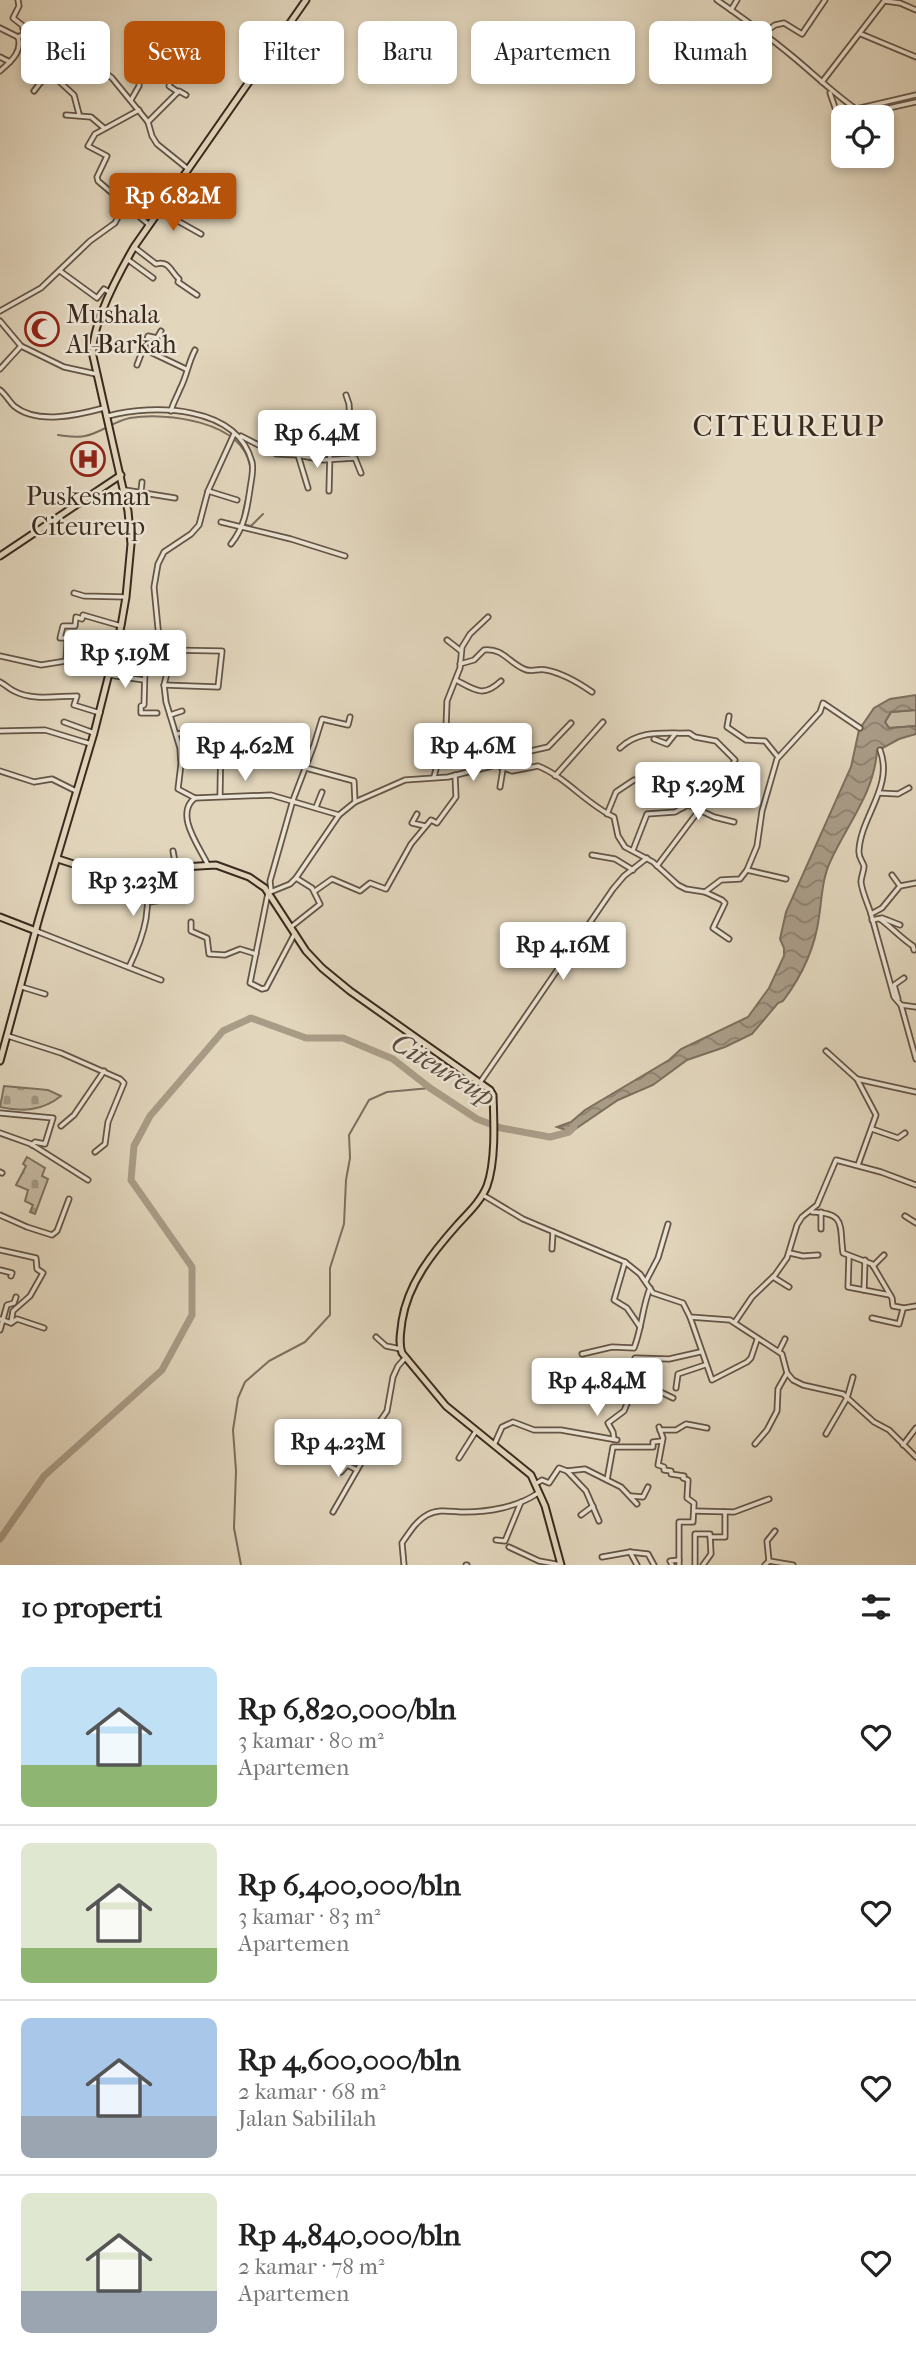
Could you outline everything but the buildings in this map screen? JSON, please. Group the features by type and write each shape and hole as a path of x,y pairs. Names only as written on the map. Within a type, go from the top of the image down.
{"main road":[{"path":"0,1060 100,713 126,597 131,544 125,489 92,343 110,293 148,224 306,0"},
{"path":"0,556 121,475"},
{"path":"58,859 98,872 208,865 225,867 249,877 269,892 313,959 337,982 481,1081 493,1095 490,1171 482,1195 437,1249 419,1276 404,1311 401,1349 446,1406 524,1467 537,1483 561,1565"},
{"path":"0,918 36,931"},
{"path":"23,925 39,918"}],"street":[{"path":"18,0 19,6 13,18 21,24"},
{"path":"717,0 747,21"},
{"path":"731,10 737,0"},
{"path":"772,27 784,23 802,34 825,0"},
{"path":"822,82 885,0 916,10"},
{"path":"900,3 909,0"},
{"path":"0,28 9,35 21,35"},
{"path":"861,34 916,57"},
{"path":"0,70 11,63 20,45 18,37"},
{"path":"772,40 830,91 850,105"},
{"path":"0,57 11,63"},
{"path":"110,78 148,122 157,144 188,169"},
{"path":"34,92 40,84"},
{"path":"63,84 74,95 79,114"},
{"path":"131,100 139,84"},
{"path":"170,84 186,95"},
{"path":"830,91 837,105"},
{"path":"148,122 178,92"},
{"path":"873,105 916,95"},
{"path":"894,107 916,102"},
{"path":"139,110 95,134 88,146 107,156 97,179 148,224"},
{"path":"66,115 91,117 104,128"},
{"path":"0,311 41,288 90,241 115,223 127,205"},
{"path":"159,210 201,234"},
{"path":"134,247 156,264 169,265 179,279 178,282 197,295"},
{"path":"127,259 153,278"},
{"path":"60,271 97,298 104,289 110,293"},
{"path":"0,321 21,346 64,367 97,374"},
{"path":"137,365 148,335 157,338 162,331"},
{"path":"0,369 2,362 21,346"},
{"path":"143,349 186,369"},
{"path":"171,411 195,350"},
{"path":"0,390 12,404 26,412 42,416 84,413 106,408"},
{"path":"346,395 349,404 352,458"},
{"path":"108,417 133,410 202,414 235,436 272,453 330,460 352,458 356,459 361,473"},
{"path":"310,457 327,435 330,422 339,416"},
{"path":"235,436 208,491 199,525 191,534 164,552 155,573 161,659 170,661 164,685 181,757 178,789 195,798 265,794 339,815"},
{"path":"231,544 240,533 253,467 235,436"},
{"path":"329,491 330,451"},
{"path":"298,455 308,488"},
{"path":"141,491 142,482"},
{"path":"125,489 175,498"},
{"path":"208,491 237,500"},
{"path":"221,522 345,556"},
{"path":"74,593 84,596 126,597"},
{"path":"0,656 41,665 66,661 67,641 60,638 63,626 75,626 76,617 82,619 83,615 121,626"},
{"path":"433,777 446,728 447,701 456,680 461,651 466,639 488,617"},
{"path":"447,640 461,651"},
{"path":"164,685 218,687 222,651 169,650"},
{"path":"460,664 474,660 484,650 495,650 523,669 546,670 580,683 592,692"},
{"path":"85,653 143,666 144,705 141,706 141,713 157,713"},
{"path":"109,675 144,680"},
{"path":"456,680 484,692 493,689 501,681"},
{"path":"0,682 12,690 33,696 77,696 74,705 100,713"},
{"path":"705,892 720,880 740,879 747,870 757,846 762,811 778,757 820,712 823,704 860,728"},
{"path":"170,715 183,711"},
{"path":"729,716 727,727 746,740 765,741 778,757"},
{"path":"296,878 309,885 320,904 293,930 264,989 257,987 249,981 270,881 293,800 322,719 348,724 350,717"},
{"path":"64,722 94,733"},
{"path":"555,776 603,722"},
{"path":"269,892 290,884 296,878 339,815 355,802 405,780 469,772 496,765 517,754 548,747 571,723"},
{"path":"0,731 45,730 91,744"},
{"path":"177,734 200,730 221,734 219,796"},
{"path":"620,748 631,740 654,732 689,733 714,740 735,760 720,785 657,866"},
{"path":"654,738 667,744 675,734"},
{"path":"464,745 469,772"},
{"path":"880,750 885,766 859,853 864,866 862,885 894,997 900,1003 916,1007"},
{"path":"496,765 515,771 538,766 615,819 620,840 625,846 647,858 678,885 705,892 724,901 713,928 729,939"},
{"path":"306,768 353,780 355,802"},
{"path":"500,787 503,769"},
{"path":"0,771 34,782 52,779 78,792"},
{"path":"314,891 332,879 360,891 370,883 386,890 403,856 425,826 431,820 437,823 454,800 455,775"},
{"path":"607,814 616,792 634,780"},
{"path":"879,793 896,794 909,788"},
{"path":"316,807 322,792"},
{"path":"195,798 189,804 187,820 208,865"},
{"path":"674,798 714,817 734,822"},
{"path":"632,850 642,830 645,815 675,812 688,805"},
{"path":"416,814 412,823 425,826"},
{"path":"173,851 176,867"},
{"path":"592,855 615,859 633,870"},
{"path":"481,1081 607,897 622,877 647,858"},
{"path":"128,966 142,937 149,902 148,887 141,869"},
{"path":"128,966 140,936 147,904 141,869"},
{"path":"747,870 786,879"},
{"path":"892,875 900,886"},
{"path":"871,914 882,908 900,886 916,883"},
{"path":"149,902 183,897"},
{"path":"872,920 880,919 900,925"},
{"path":"880,919 913,946 914,950"},
{"path":"191,922 191,931 207,938 209,954 225,955 240,949 256,954"},
{"path":"36,931 161,980"},
{"path":"904,978 894,986 916,1057"},
{"path":"22,987 46,994"},
{"path":"8,1036 104,1070 124,1083 108,1122 105,1144 95,1152"},
{"path":"826,1051 857,1079 876,1113 858,1165"},
{"path":"61,1126 74,1115 104,1070"},
{"path":"857,1079 916,1093"},
{"path":"0,1113 53,1118 45,1144 35,1142 32,1146"},
{"path":"872,1129 898,1138 905,1133"},
{"path":"0,1133 32,1146 88,1180"},
{"path":"735,1322 752,1297 773,1277 790,1253 796,1228 802,1217 817,1205 834,1161 839,1159 916,1185"},
{"path":"482,1195 553,1232 625,1262 646,1281 653,1293 683,1303 712,1380 747,1362 757,1340"},
{"path":"0,1214 52,1235 58,1231 69,1199"},
{"path":"810,1212 830,1213 837,1218 842,1233 842,1252 865,1259 873,1266 893,1305 904,1308 916,1306"},
{"path":"821,1212 821,1229"},
{"path":"905,1216 916,1223"},
{"path":"646,1281 658,1258 668,1224"},
{"path":"552,1249 553,1232"},
{"path":"0,1250 36,1258 37,1270 43,1273 30,1296 13,1311 11,1323"},
{"path":"790,1253 818,1255"},
{"path":"873,1266 884,1255"},
{"path":"849,1256 847,1286 890,1295"},
{"path":"864,1290 865,1259"},
{"path":"625,1262 614,1300 627,1308 640,1328"},
{"path":"0,1270 12,1273 11,1276"},
{"path":"773,1277 789,1286"},
{"path":"537,1378 561,1382 581,1381 630,1368 632,1349 650,1289"},
{"path":"0,1329 7,1305 13,1304 16,1297"},
{"path":"872,1318 899,1324 904,1308"},
{"path":"690,1317 735,1322 757,1340 779,1351 785,1359 787,1373 778,1389 777,1411 767,1430 755,1444"},
{"path":"11,1323 17,1319 44,1328"},
{"path":"1,1320 11,1323"},
{"path":"376,1336 386,1346 401,1349"},
{"path":"779,1351 785,1339"},
{"path":"582,1354 612,1347 632,1349"},
{"path":"633,1359 669,1359 700,1352"},
{"path":"333,1512 363,1458 371,1435 388,1408 393,1377 398,1366 407,1357"},
{"path":"676,1388 678,1374 705,1365"},
{"path":"787,1373 799,1384 837,1392 848,1398 874,1422 890,1430 916,1457"},
{"path":"826,1434 848,1398 853,1377"},
{"path":"614,1391 635,1384 648,1386 673,1398"},
{"path":"494,1445 502,1427 513,1422 534,1430 569,1431 616,1440 608,1423 624,1411 635,1384"},
{"path":"672,1565 670,1561 679,1563 680,1522 692,1522 694,1503 686,1497 688,1480 683,1478 684,1476 671,1475 671,1471 658,1465 662,1441 660,1428 676,1430 686,1424 707,1428"},
{"path":"903,1445 916,1428"},
{"path":"459,1458 476,1431"},
{"path":"608,1440 608,1447 653,1447 653,1442 662,1441"},
{"path":"607,1480 613,1447"},
{"path":"341,1472 347,1465 357,1470"},
{"path":"537,1483 542,1480 549,1483 558,1468 567,1471 586,1491 599,1521"},
{"path":"567,1471 582,1468 621,1487 637,1504"},
{"path":"631,1496 643,1497 649,1487"},
{"path":"404,1565 402,1543 425,1516 439,1511 476,1511 521,1502 540,1492"},
{"path":"694,1510 725,1512 769,1500"},
{"path":"496,1540 505,1541 521,1502"},
{"path":"581,1516 593,1506"},
{"path":"695,1565 695,1534 725,1537 725,1512"},
{"path":"769,1561 767,1541 775,1531"},
{"path":"703,1565 710,1554 710,1537"},
{"path":"509,1547 539,1561 561,1565"},
{"path":"630,1552 637,1565"},
{"path":"602,1557 630,1552 649,1554 654,1565"},
{"path":"765,1565 769,1561"},
{"path":"769,1561 793,1565"}],"green space":[{"path":"916,710 916,726 889,728 885,722 891,712"},
{"path":"4,1086 48,1090 61,1096 39,1107 8,1109 0,1107"},
{"path":"27,1157 45,1168 42,1176 48,1179 35,1214 30,1212 33,1205 25,1201 28,1190 16,1185 26,1166 23,1164"}],"water":[{"path":"916,695 916,710 891,712 885,722 889,728 916,726 916,734 899,739 877,751 866,794 828,867 811,951 783,1001 778,1003 752,1034 687,1060 653,1085 618,1100 571,1132 557,1127 571,1122 585,1110 669,1060 681,1049 748,1017 769,988 784,956 780,939 786,912 851,767 859,730 874,708 890,699"}],"waterway":[{"path":"58,435 85,436 124,420 145,416 182,419 218,429 244,451 250,466 242,524 251,526 263,514"},
{"name":"Citeureup","path":"0,1539 44,1476 162,1370 192,1315 192,1267 131,1180 134,1146 150,1116 223,1031 251,1018 306,1038 343,1038 393,1059 477,1119 501,1128 550,1137 569,1132 574,1127"},
{"path":"241,1565 234,1528 236,1471 233,1430 238,1398 245,1382 269,1361 305,1342 330,1315 330,1268 344,1224 350,1158 349,1135 369,1100 387,1092 430,1088"}],"place":[{"name":"Mushala Al-Barkah","path":"42,329"},
{"name":"Puskesman Citeureup","path":"88,459"}],"district":[{"name":"CITEUREUP","path":"789,426"}]}
